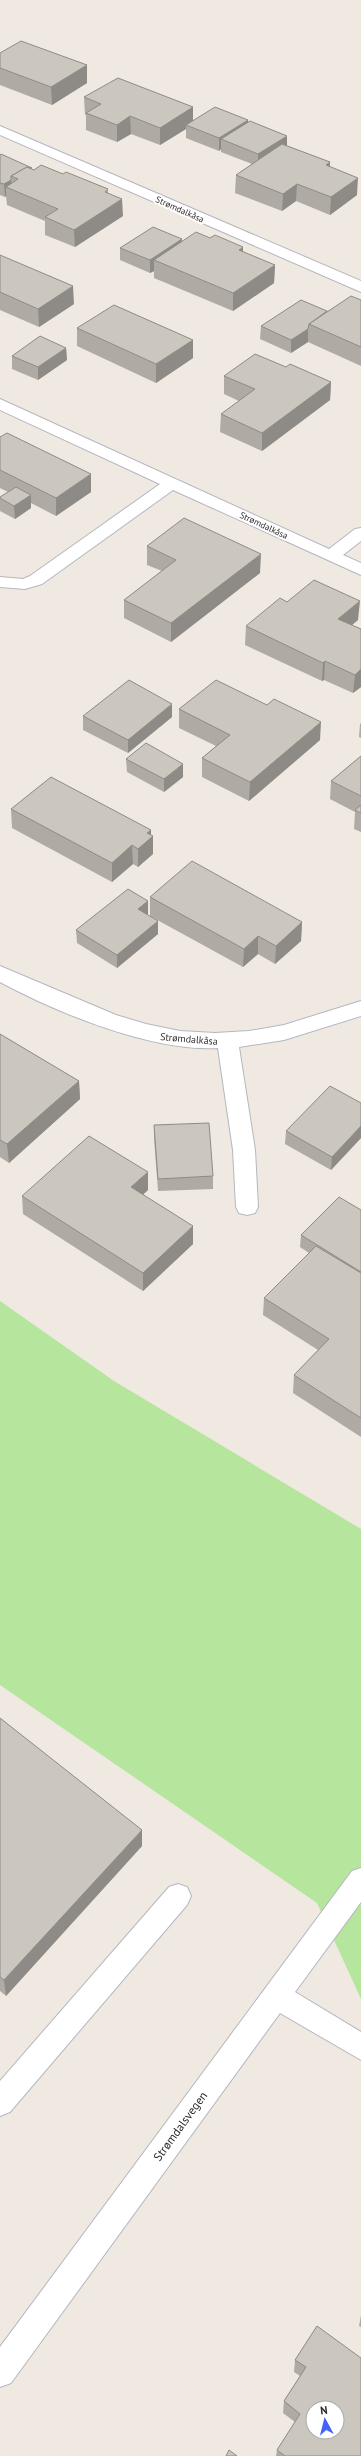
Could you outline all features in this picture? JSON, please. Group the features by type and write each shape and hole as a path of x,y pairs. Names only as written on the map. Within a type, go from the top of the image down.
{"street":[{"name":"Strømdalkåsa","path":"0,130 361,287"},
{"name":"Strømdalkåsa","path":"0,404 361,570"},
{"path":"0,582 25,584 36,580 172,483"},
{"path":"331,556 361,533"},
{"name":"Strømdalkåsa","path":"0,973 15,982 95,1017 159,1037 228,1042 289,1032 325,1022 361,1008"},
{"path":"228,1042 244,1150 247,1207"},
{"name":"Strømdalsvegen","path":"0,2372 361,1880"},
{"path":"0,2102 178,1896"},
{"path":"276,1995 361,2047"}],"green space":[{"path":"0,1301 114,1381 361,1529 361,1999 317,1903 0,1685"}],"building":[{"path":"21,41 87,65 51,87 0,68 0,53"},
{"path":"118,78 193,107 160,128 130,116 117,125 86,113 101,104 84,97"},
{"path":"215,107 248,120 219,138 186,125"},
{"path":"250,121 287,136 258,154 221,139"},
{"path":"282,144 330,162 326,165 358,178 331,197 297,184 283,194 236,175"},
{"path":"1,154 32,168 27,167 11,176 11,180 4,184 0,183"},
{"path":"41,165 63,174 66,172 108,189 105,192 122,199 74,230 45,217 58,209 6,187 18,179 11,176 27,167 34,170"},
{"path":"153,227 182,239 150,260 120,248"},
{"path":"196,232 210,238 215,235 243,247 239,250 275,265 233,293 154,260"},
{"path":"0,255 73,286 38,309 0,292"},
{"path":"351,296 361,300 361,347 309,324"},
{"path":"301,300 327,311 309,324 308,329 291,340 261,326"},
{"path":"114,305 193,340 156,364 77,328"},
{"path":"40,336 66,348 38,367 12,356"},
{"path":"255,354 286,367 290,364 331,382 262,433 221,414 255,389 224,376"},
{"path":"7,433 91,474 56,498 0,470 0,437"},
{"path":"16,487 31,495 14,506 0,498 0,497"},
{"path":"184,518 261,554 171,623 124,600 176,560 147,546"},
{"path":"314,580 360,601 338,619 361,629 361,669 355,675 325,661 323,663 246,626 280,598 287,602"},
{"path":"129,680 172,704 128,740 83,716"},
{"path":"216,680 267,705 274,699 321,722 250,782 202,758 230,735 179,709"},
{"path":"146,743 183,764 164,779 126,759"},
{"path":"361,756 361,796 331,781"},
{"path":"51,777 151,830 147,833 153,836 138,849 132,845 112,863 11,809"},
{"path":"361,805 361,813 355,810"},
{"path":"192,861 302,922 276,946 258,936 244,949 150,897"},
{"path":"128,889 148,901 138,909 158,921 117,955 76,930"},
{"path":"0,1034 79,1081 7,1144 0,1140"},
{"path":"330,1086 361,1103 361,1126 332,1157 286,1131"},
{"path":"209,1123 213,1176 158,1179 154,1125"},
{"path":"89,1136 148,1172 131,1187 193,1226 143,1273 22,1196"},
{"path":"339,1197 361,1210 361,1272 301,1235"},
{"path":"316,1246 361,1273 361,1418 294,1375 329,1339 264,1298"},
{"path":"0,1718 142,1830 4,1980 0,1977"},
{"path":"317,2326 361,2358 361,2456 285,2456 277,2450 300,2414 284,2401 306,2367 295,2360"},
{"path":"229,2450 237,2456 226,2456"}]}
